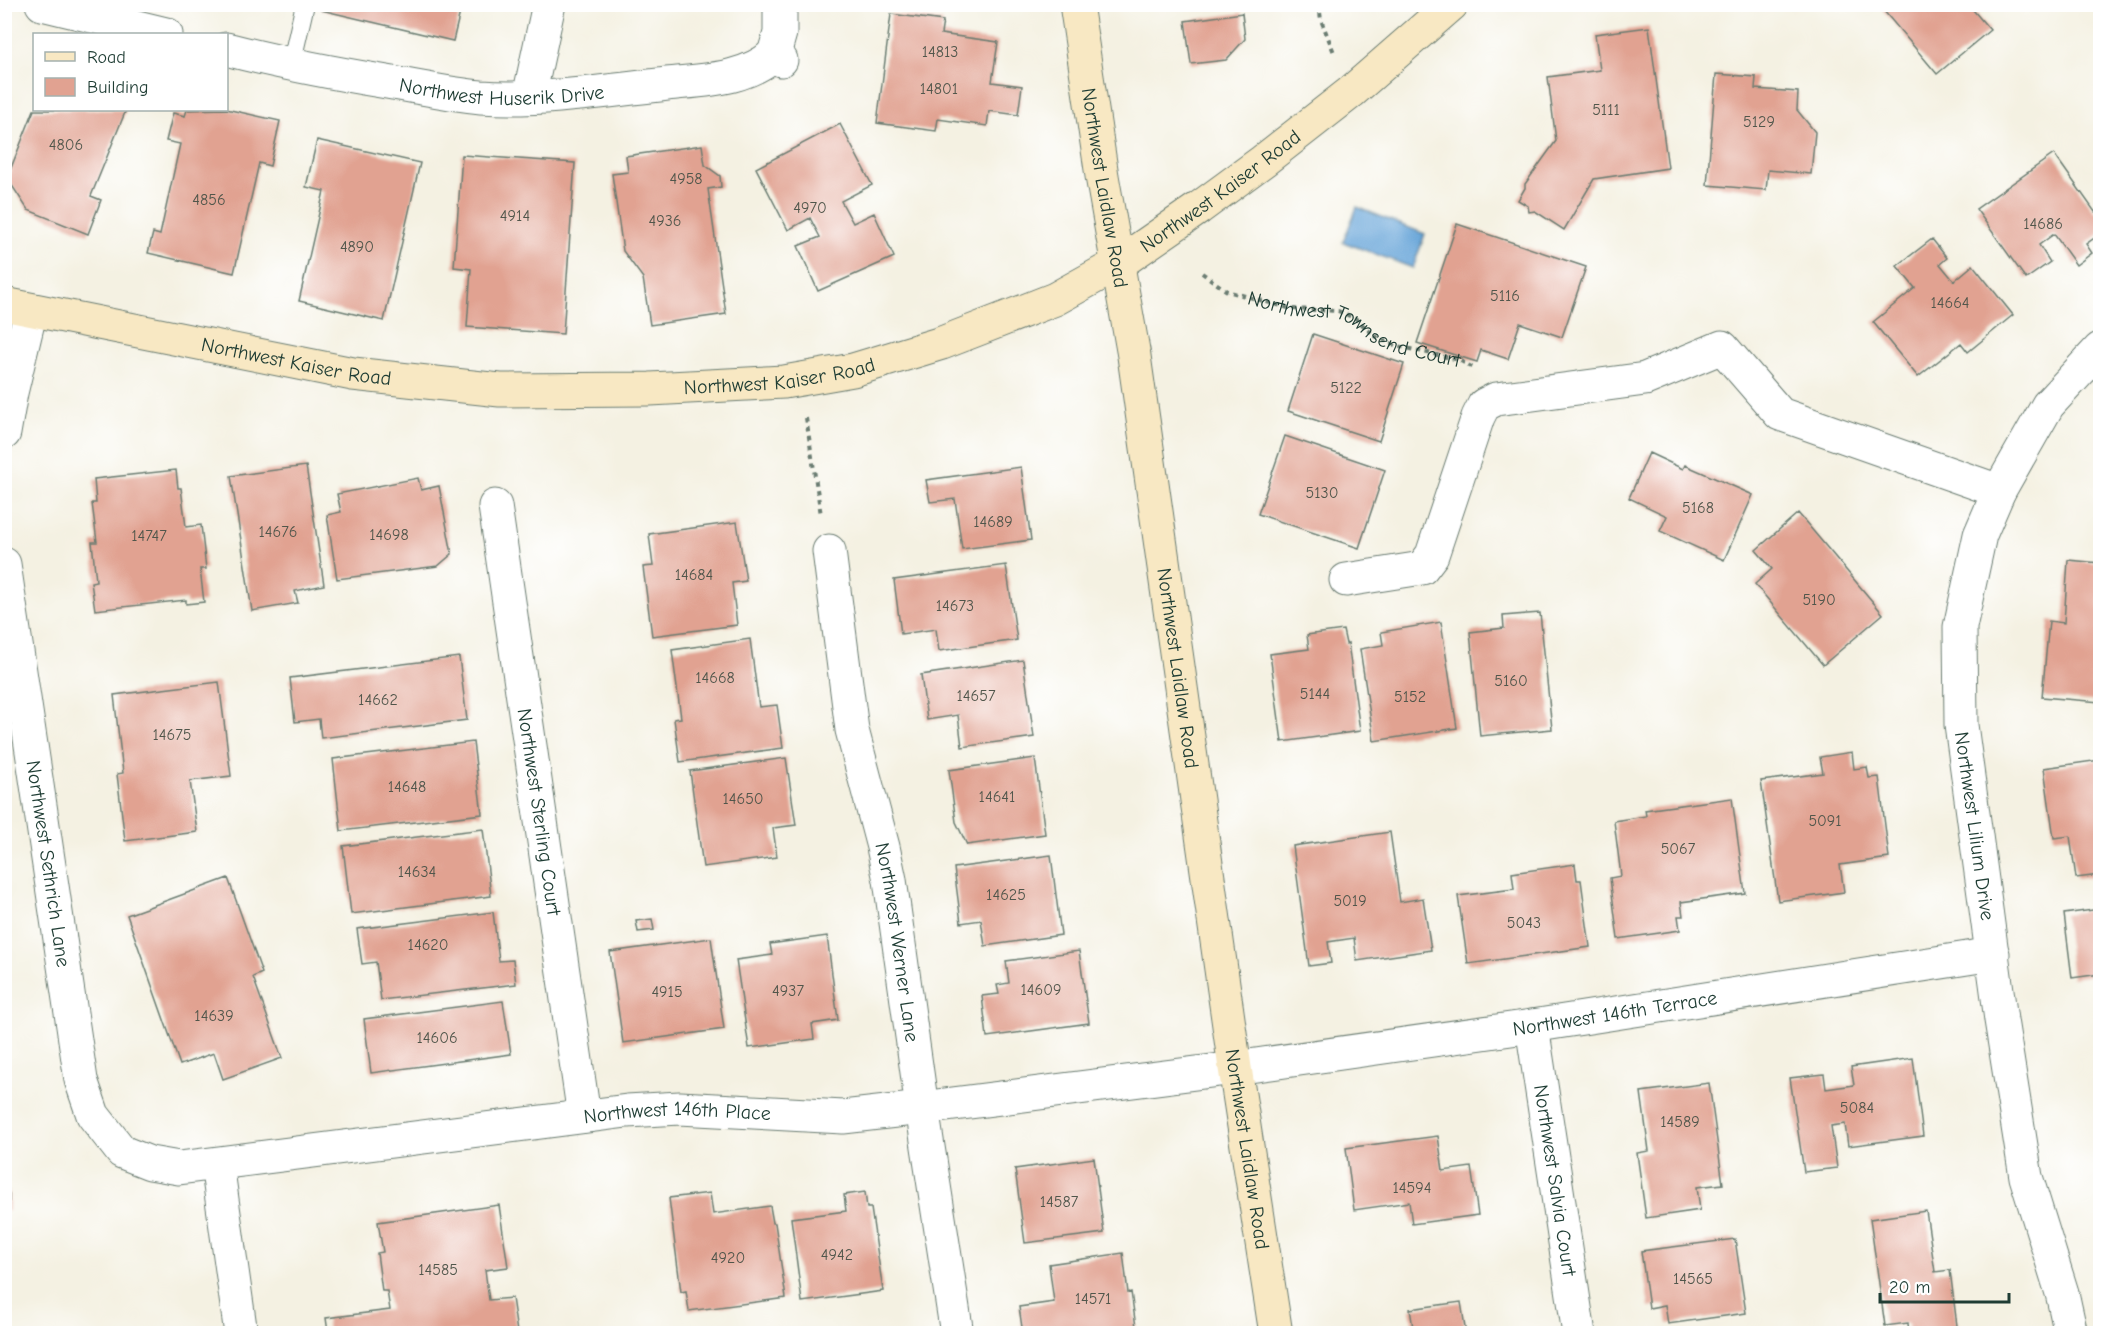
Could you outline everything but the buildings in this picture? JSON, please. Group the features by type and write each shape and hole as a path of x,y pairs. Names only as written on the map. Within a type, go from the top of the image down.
{"main road":[{"name":"Northwest Laidlaw Road","path":"1076,4 1102,176 1134,356 1235,1068 1276,1334"},
{"name":"Northwest Kaiser Road","path":"18,307 353,374 500,390 650,389 783,382 853,370 942,343 1055,299 1118,264 1198,208 1350,93 1452,4"}],"street":[{"path":"42,4 79,9 163,33"},
{"path":"529,97 549,4"},
{"name":"Northwest Huserik Drive","path":"228,50 291,65 482,97 529,97 586,93 721,78 753,69 777,57 780,4"},
{"path":"4,433 11,393 18,307"},
{"path":"1346,580 1422,568 1432,555 1484,405 1496,399 1645,380 1722,347 1780,414 1999,491"},
{"name":"Northwest Lilium Drive","path":"2071,1334 2062,1293 2026,1177 2001,1020 1961,725 1960,627 1980,535 1999,491 2048,405 2100,349"},
{"name":"Northwest Sterling Court","path":"495,506 584,1116"},
{"name":"Northwest Werner Lane","path":"829,551 852,730 884,847 890,880 957,1334"},
{"name":"Northwest Sethrich Lane","path":"4,564 81,1080 93,1114 122,1152"},
{"name":"Northwest 146th Terrace","path":"1235,1068 1532,1026 1993,954"},
{"name":"Northwest Salvia Court","path":"1532,1026 1579,1334"},
{"name":"Northwest 146th Place","path":"122,1152 150,1163 179,1168 627,1111 680,1108 843,1117 1235,1068"},
{"path":"217,1164 241,1334"}],"lane":[{"path":"291,65 304,4"}],"path":[{"path":"1319,4 1322,20 1350,93"},
{"name":"Northwest Townsend Court","path":"1202,273 1227,291 1292,309 1338,310 1355,318 1375,336 1397,346 1460,360 1478,371 1496,399"},
{"path":"801,379 816,489 829,551"}],"water":[{"path":"1357,207 1425,234 1413,268 1343,242"}]}
